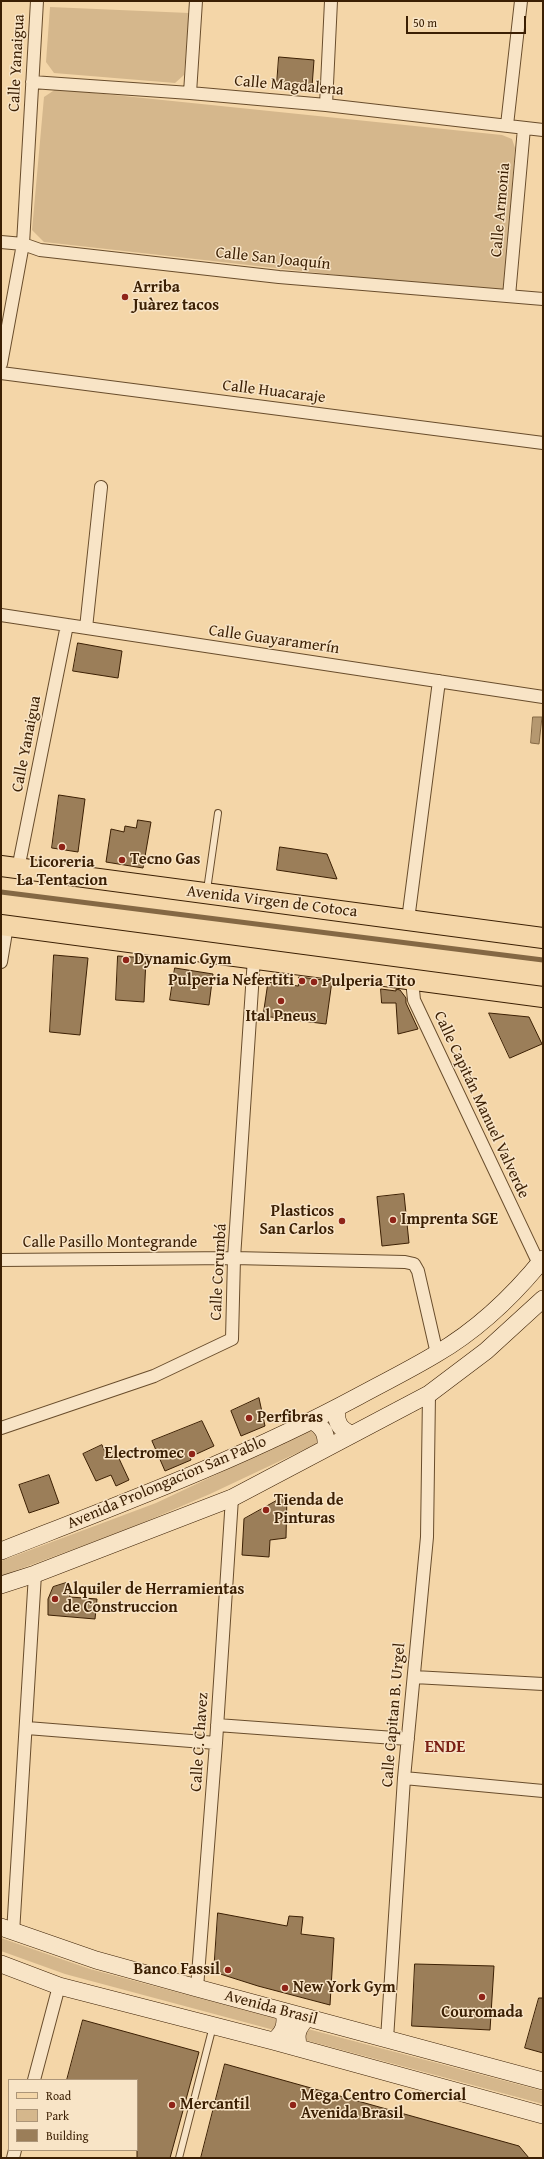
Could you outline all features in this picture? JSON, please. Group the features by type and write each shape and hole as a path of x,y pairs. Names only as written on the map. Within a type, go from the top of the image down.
{"main road":[{"name":"Avenida Virgen de Cotoca","path":"10,868 543,938"},
{"path":"4,925 543,997"},
{"name":"Avenida Prolongacion San Pablo","path":"1,1551 197,1474 313,1421 437,1354 474,1328 504,1302 541,1262"},
{"path":"1,1585 35,1574 232,1498 429,1394 486,1351 543,1299"},
{"path":"337,1408 336,1416 338,1424 344,1431 351,1434"},
{"path":"313,1421 320,1425 325,1432 327,1440 326,1448"},
{"name":"Avenida Brasil","path":"7,1930 96,1960 543,2081"},
{"name":"Avenida Brasil","path":"1,1964 59,1986 273,2041 543,2115"},
{"path":"273,2041 283,2030 285,2020 284,2012"},
{"path":"299,2048 296,2035 299,2027 307,2018"}],"street":[{"name":"Calle Yanaigua","path":"1,364 23,244 37,1"},
{"path":"190,93 196,1"},
{"path":"326,105 331,1"},
{"path":"507,125 521,1"},
{"name":"Calle Magdalena","path":"32,82 190,93 326,105 543,130"},
{"name":"Calle Armonia","path":"509,296 524,128"},
{"name":"Calle San Joaquín","path":"1,242 23,244 40,250 271,276 543,299"},
{"name":"Calle Huacaraje","path":"1,374 543,443"},
{"path":"86,628 101,487"},
{"name":"Calle Guayaramerín","path":"1,615 439,680 543,697"},
{"name":"Calle Yanaigua","path":"10,868 66,625"},
{"path":"408,920 439,680"},
{"path":"1,962 4,925"},
{"name":"Calle Corumbá","path":"1,1428 154,1376 232,1339 234,1258 254,958"},
{"name":"Calle Capitán Manuel Valverde","path":"412,980 414,1000 541,1262"},
{"name":"Calle Pasillo Montegrande","path":"1,1260 234,1258 405,1262 414,1264 418,1271 437,1354"},
{"name":"Calle Capitan B. Urgel","path":"387,2039 404,1778 427,1537 429,1394"},
{"name":"Calle C. Chavez","path":"197,1988 216,1743 232,1498"},
{"path":"7,1930 27,1728 35,1574"},
{"path":"414,1677 543,1684"},
{"path":"217,1725 408,1739"},
{"path":"27,1728 216,1743"},
{"path":"404,1778 543,1791"},
{"path":"34,2079 59,1986"}],"lane":[{"path":"206,893 218,813"},
{"path":"179,2158 213,2026"}],"green space":[{"path":"50,7 189,13 184,75 175,83 54,73 46,62"},
{"path":"56,89 502,135 512,139 515,148 504,289 497,293 44,242 32,230 44,97"},
{"path":"311,1430 316,1432 319,1439 316,1444 210,1494 128,1529 1,1576 1,1561 156,1503"},
{"path":"1,1938 90,1969 277,2019 274,2030 65,1974 1,1951"},
{"path":"308,2029 543,2091 543,2104 305,2040 304,2034"}],"shaded area":[{"path":"533,717 542,717 539,744 531,743"}],"building":[{"path":"279,57 314,60 312,87 277,84"},
{"path":"78,643 122,651 118,678 73,671"},
{"path":"59,795 85,799 78,852 52,848"},
{"path":"138,820 151,822 143,868 106,862 111,829 124,832 125,826 136,828"},
{"path":"280,847 327,854 337,879 277,870"},
{"path":"54,955 88,958 80,1035 50,1032"},
{"path":"118,956 146,958 144,1002 116,1000"},
{"path":"175,968 213,974 209,1005 170,1000"},
{"path":"299,977 332,981 326,1024 263,1016 268,982 298,986"},
{"path":"381,989 396,991 396,989 400,990 406,998 406,1003 418,1029 398,1034 396,1003 382,1003"},
{"path":"489,1013 529,1017 542,1044 510,1058"},
{"name":"Imprenta SGE","path":"404,1194 409,1243 382,1246 377,1197"},
{"name":"Perfibras","path":"259,1398 265,1426 241,1436 231,1411"},
{"path":"202,1421 214,1446 190,1457 191,1460 165,1471 152,1441"},
{"path":"102,1445 106,1454 115,1450 129,1480 116,1486 111,1475 96,1481 83,1454"},
{"path":"49,1475 59,1503 29,1513 19,1485"},
{"path":"287,1495 286,1538 270,1540 269,1557 242,1555 244,1519"},
{"path":"66,1583 70,1597 97,1599 95,1619 48,1615 48,1599 53,1587"},
{"path":"218,1913 287,1926 289,1916 303,1917 301,1934 334,1938 330,2005 258,1986 214,1972"},
{"path":"415,1964 494,1966 490,2030 412,2026"},
{"path":"539,1998 543,1998 543,2053 525,2048"},
{"path":"83,2020 199,2052 170,2158 137,2158 138,2079 67,2079"},
{"name":"Mega Centro Comercial Avenida Brasil","path":"225,2064 519,2146 529,2158 201,2158"}],"waterway":[{"path":"1,892 543,960"}],"place":[{"name":"Arriba Juàrez tacos","path":"125,297"},
{"name":"Licoreria La Tentacion","path":"62,847"},
{"name":"Tecno Gas","path":"122,860"},
{"name":"Dynamic Gym","path":"126,960"},
{"name":"Pulperia Nefertiti","path":"302,981"},
{"name":"Pulperia Tito","path":"314,982"},
{"name":"Ital Pneus","path":"281,1001"},
{"name":"Imprenta SGE","path":"393,1220"},
{"name":"Plasticos San Carlos","path":"342,1221"},
{"name":"Perfibras","path":"249,1418"},
{"name":"Electromec","path":"192,1454"},
{"name":"Tienda de Pinturas","path":"266,1510"},
{"name":"Alquiler de Herramientas de Construccion","path":"55,1599"},
{"name":"Banco Fassil","path":"228,1970"},
{"name":"New York Gym","path":"285,1988"},
{"name":"Couromada","path":"482,1997"},
{"name":"Mercantil","path":"172,2105"},
{"name":"Mega Centro Comercial Avenida Brasil","path":"293,2105"}],"district":[{"name":"ENDE","path":"445,1748"}]}
